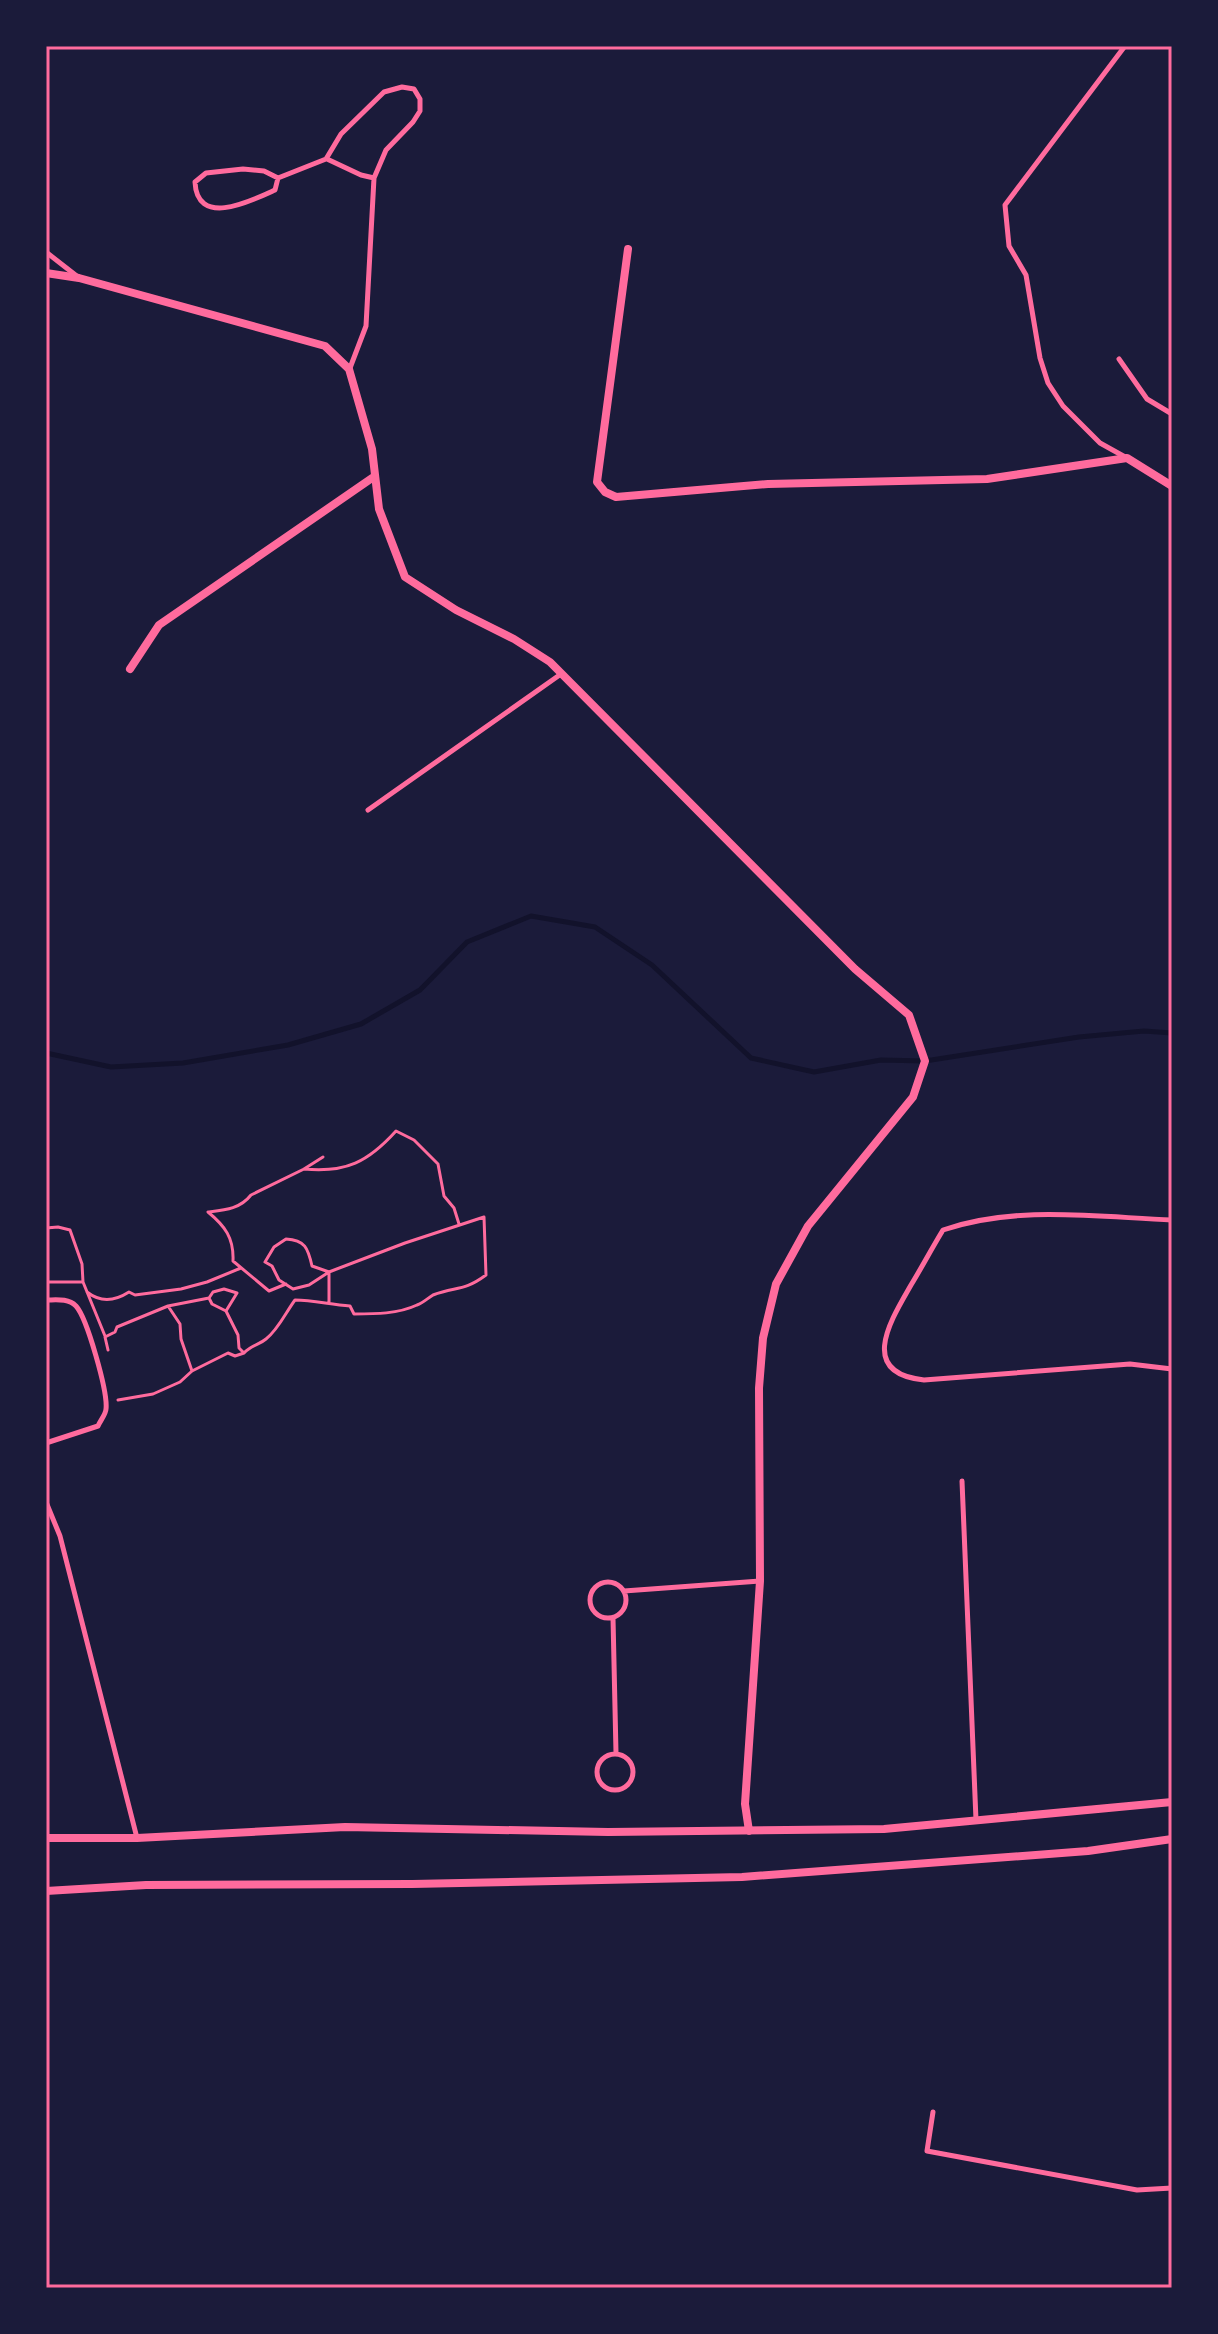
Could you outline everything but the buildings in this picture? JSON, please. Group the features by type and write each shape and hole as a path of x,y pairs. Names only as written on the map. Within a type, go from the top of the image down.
{"street":[{"path":"628,249 597,482 605,492 616,497 768,484 987,479 1127,458 1172,486"},
{"path":"46,273 79,278 325,346 349,369 372,449 379,509 405,577 456,610 514,639 550,662 855,969 909,1015 925,1061 913,1097 808,1226 776,1284 763,1338 759,1388 760,1581 745,1804 749,1831"},
{"path":"130,669 159,625 375,476"},
{"path":"46,1838 137,1838 345,1827 608,1832 884,1829 1172,1802"},
{"path":"46,1891 146,1885 428,1884 742,1877 1088,1851 1172,1839"}],"lane":[{"path":"1125,46 1005,205 1009,246 1026,275 1040,358 1048,383 1063,406 1100,443 1127,458"},
{"path":"278,178 275,190 230,207 216,208 204,204 196,193 195,182 206,173 243,169 264,171 278,178 326,159 341,134 384,92 402,87 414,89 420,99 420,111 386,150 374,178 366,326 349,369"},
{"path":"326,159 374,178"},
{"path":"46,252 79,278"},
{"path":"1119,359 1147,399 1172,414"},
{"path":"368,810 561,673"},
{"path":"1172,1220 1011,1216 968,1221 943,1230 887,1327 883,1351 891,1369 908,1379 924,1380 1130,1364 1172,1369"},
{"path":"46,1300 63,1299 74,1303 84,1318 106,1409 98,1426 46,1443"},
{"path":"962,1481 976,1820"},
{"path":"46,1502 60,1536 137,1838"},
{"path":"624,1591 760,1581"},
{"path":"614,1583 624,1591 624,1610 613,1618 594,1613 591,1593 600,1584 614,1583"},
{"path":"613,1618 616,1753"},
{"path":"616,1753 630,1760 633,1775 625,1787 610,1790 598,1780 596,1773 602,1759 616,1753"},
{"path":"933,2112 927,2151 1137,2190 1172,2188"}],"path":[{"path":"304,1169 328,1171 348,1167 368,1158 396,1131 414,1140 438,1164 444,1196 454,1208 459,1225"},
{"path":"286,1284 269,1291 233,1261 234,1243 220,1222 208,1212 232,1209 247,1201 251,1195 323,1157"},
{"path":"118,1401 153,1394 180,1382 192,1371 228,1353 235,1356 244,1353 250,1345 264,1341 274,1332 295,1300 350,1306 354,1314 378,1314 399,1311 431,1296 469,1287 486,1275 484,1217 329,1272 309,1285 293,1289 279,1280 272,1266 265,1262 274,1247 286,1239 298,1240 308,1247 312,1266 329,1272"},
{"path":"46,1228 70,1230 82,1264 83,1282 108,1345 107,1360"},
{"path":"87,1292 96,1299 118,1299 129,1292 135,1295 181,1289 241,1268"},
{"path":"329,1272 329,1303"},
{"path":"46,1282 83,1282"},
{"path":"105,1337 115,1332 117,1327 168,1306 209,1298 213,1292 224,1289 237,1293 226,1311"},
{"path":"209,1298 218,1309 226,1311 238,1335 239,1348 244,1353"},
{"path":"168,1306 180,1324 181,1339 192,1371"}],"waterway":[{"path":"46,1053 111,1067 183,1063 288,1045 361,1024 420,990 467,942 531,916 595,927 652,965 751,1058 814,1072 881,1060 925,1061 1079,1037 1144,1031 1172,1033"}]}
